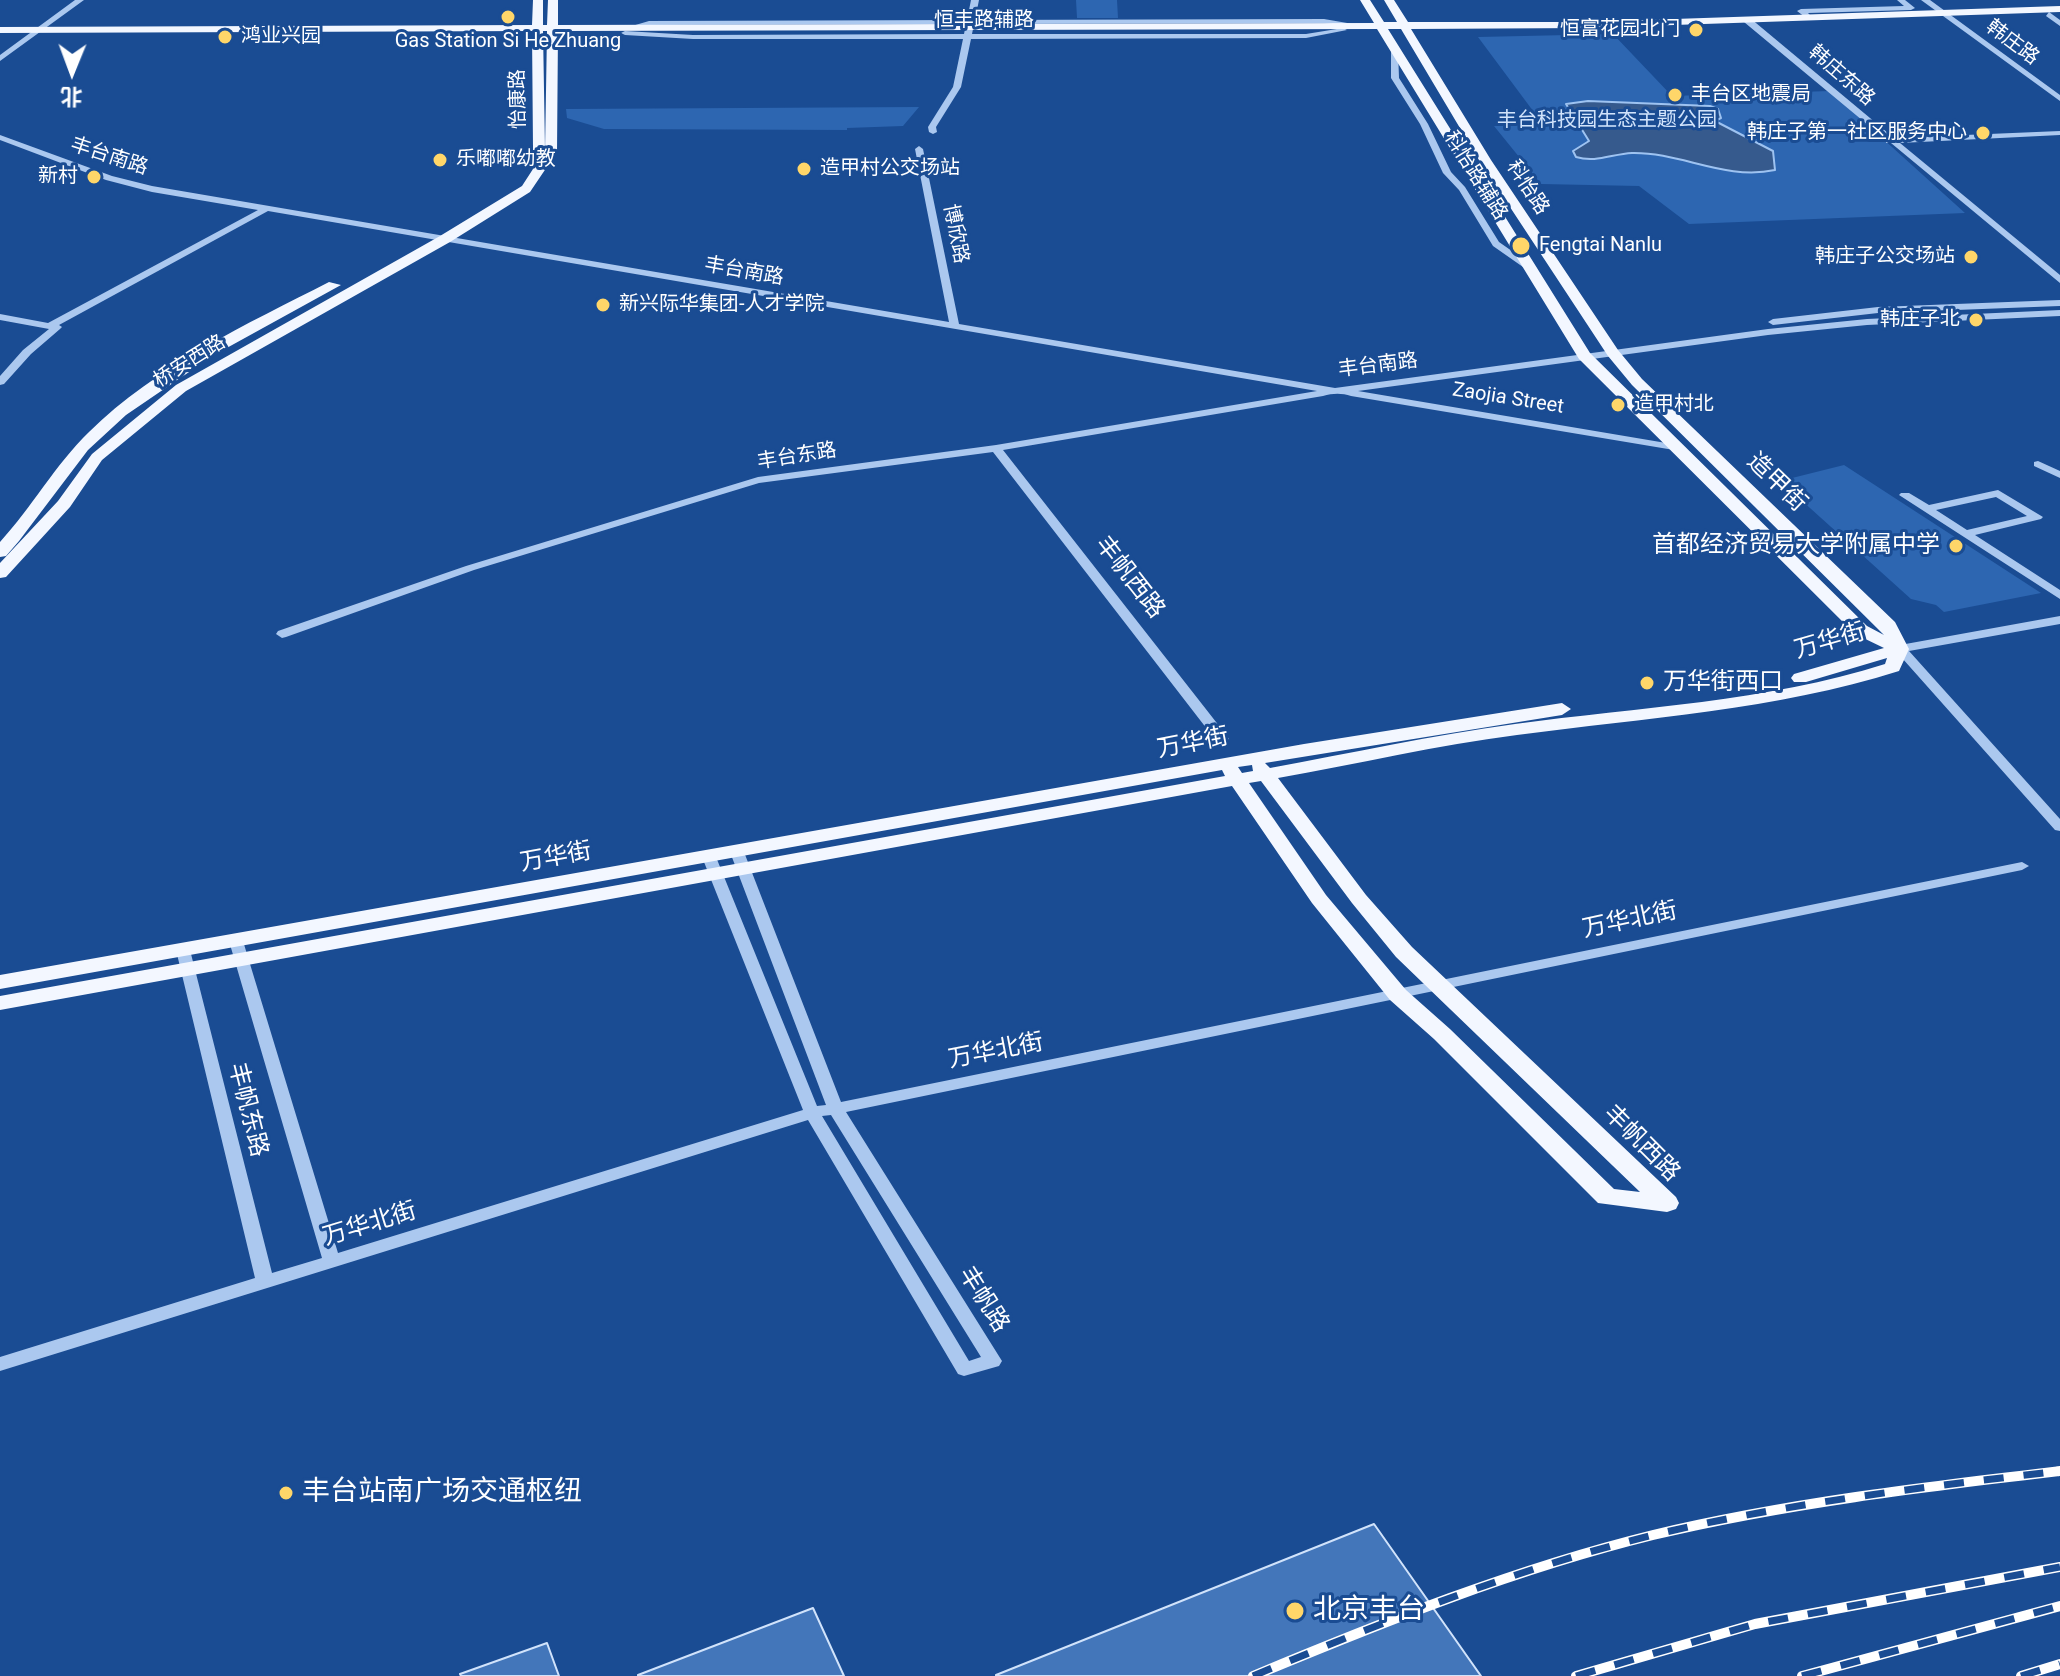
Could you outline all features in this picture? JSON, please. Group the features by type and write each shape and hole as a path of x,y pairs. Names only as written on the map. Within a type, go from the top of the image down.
{"main road":[{"name":"怡康路","path":"428,236 514,185 534,161 539,149 538,0"},
{"name":"怡康路","path":"445,239 526,189 545,165 552,142 553,0"},
{"name":"科怡路","path":"1365,0 1584,356"},
{"name":"科怡路","path":"1389,0 1485,160 1610,349"},
{"path":"1750,22 2056,12"},
{"path":"0,30 36,33 1405,28 1947,15"},
{"path":"0,37 36,33"},
{"name":"桥安西路","path":"0,552 23,529 95,434 130,405 304,300 428,236"},
{"name":"桥安西路","path":"0,573 64,504 97,457 142,417 181,388 371,278 445,239"},
{"name":"造甲街","path":"1610,349 1637,382 1889,626 1900,649"},
{"name":"造甲街","path":"1584,356 1861,630 1900,649"},
{"name":"万华街","path":"0,982 239,951 1260,767 1548,724 1809,690 1893,667 1900,649"},
{"name":"丰帆西路","path":"1232,772 1319,899 1398,995 1607,1197 1667,1203 1437,987 1359,899 1260,767"},
{"name":"万华街","path":"0,1003 185,960"}],"street":[{"path":"0,59 80,0"},
{"path":"933,132 932,127 957,87 975,0"},
{"path":"1809,18 1801,11 1911,8 1901,0"},
{"name":"韩庄路","path":"1925,0 2060,99"},
{"path":"2056,12 2060,24"},
{"name":"韩庄东路","path":"1750,22 1889,141 2060,280"},
{"name":"科怡路辅路","path":"1394,50 1395,78 1424,124 1447,173 1462,189 1496,244 1526,265"},
{"path":"1889,141 2060,133"},
{"name":"丰台南路","path":"0,137 123,183 1335,391 1584,356 1610,349 1859,312 2060,303"},
{"name":"博欣路","path":"919,149 955,326"},
{"path":"0,382 53,326 266,209"},
{"name":"丰台南路","path":"1610,349 1867,322 2060,313"},
{"path":"0,317 53,326"},
{"name":"Zaojia Street","path":"1335,391 1674,447"},
{"name":"丰台东路","path":"282,634 470,568 758,480 996,448 1335,391"},
{"name":"丰帆西路","path":"996,448 1222,739"},
{"path":"2038,464 2060,475"},
{"path":"1927,509 1998,493 2037,517 1965,534"},
{"path":"1905,495 2060,595"},
{"path":"1900,649 2060,620"},
{"path":"1900,649 2060,827"},
{"name":"丰帆路","path":"713,865 812,1113 964,1369 993,1361 836,1109 740,859"},
{"name":"万华北街","path":"0,1364 812,1113 2022,866"},
{"name":"丰帆东路","path":"239,951 332,1262"},
{"name":"丰帆东路","path":"185,960 265,1282"}],"green space":[{"path":"1076,0 1117,0 1118,18 1077,18"},
{"name":"丰台科技园生态主题公园","path":"1613,34 1672,96 1830,91 1965,213 1689,224 1639,186 1541,184 1494,126 1542,123 1478,37"},
{"path":"919,107 903,126 847,130 604,129 567,118 566,109"},
{"path":"1844,465 2041,593 1944,612 1936,605 1911,599 1780,481"}],"shaded area":[{"path":"1588,101 1710,106 1718,109 1721,118 1715,121 1773,151 1775,170 1738,172 1650,154 1632,153 1590,159 1576,157 1573,151 1589,141 1566,104"}],"building":[{"name":"北京丰台","path":"1374,1524 1481,1676 996,1676 996,1675"},
{"path":"813,1608 844,1676 638,1676 638,1675"},
{"path":"547,1643 559,1676 460,1674"}],"railway":[{"path":"1253,1676 1500,1580 1653,1535 1805,1505 2060,1471"},
{"path":"1576,1676 1755,1624 2060,1567"},
{"path":"1802,1676 2060,1606"},
{"path":"2021,1676 2060,1664"}],"place":[{"name":"Gas Station Si He Zhuang","path":"508,17"},
{"name":"恒富花园北门","path":"1696,30"},
{"name":"鸿业兴园","path":"225,37"},
{"name":"丰台区地震局","path":"1675,95"},
{"name":"韩庄子第一社区服务中心","path":"1983,133"},
{"name":"乐嘟嘟幼教","path":"440,160"},
{"name":"造甲村公交场站","path":"804,169"},
{"name":"新村","path":"94,177"},
{"name":"Fengtai Nanlu","path":"1521,246"},
{"name":"韩庄子公交场站","path":"1971,257"},
{"name":"新兴际华集团-人才学院","path":"603,305"},
{"name":"韩庄子北","path":"1976,320"},
{"name":"造甲村北","path":"1618,405"},
{"name":"首都经济贸易大学附属中学","path":"1956,546"},
{"name":"万华街西口","path":"1647,683"},
{"name":"丰台站南广场交通枢纽","path":"286,1493"},
{"name":"北京丰台","path":"1295,1611"}]}
